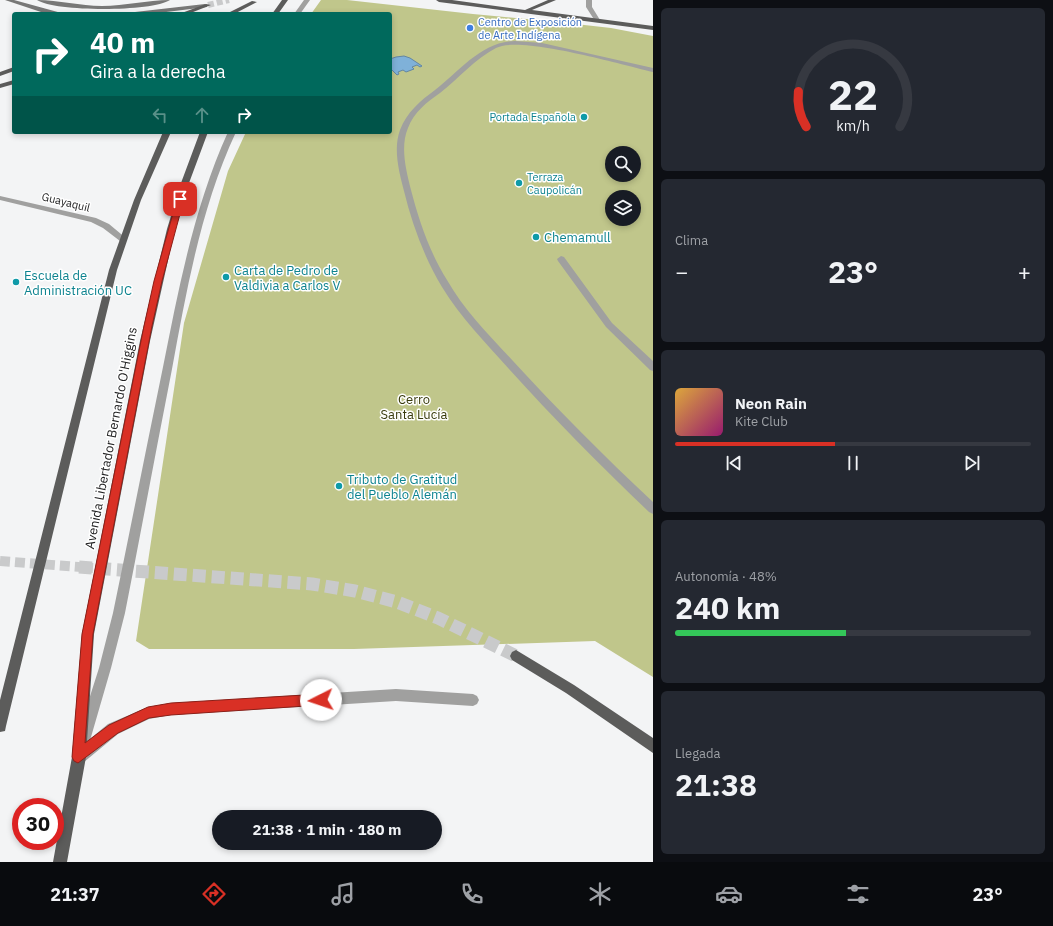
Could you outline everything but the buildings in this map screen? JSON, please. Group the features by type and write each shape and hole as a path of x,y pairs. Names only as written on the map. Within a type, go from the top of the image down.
{"main road":[{"path":"8,0 51,12"},
{"path":"40,0 63,6 103,8 131,6 167,0"},
{"path":"276,12 285,0"},
{"path":"439,0 653,28"},
{"path":"524,11 553,0"},
{"path":"233,12 254,1"},
{"path":"246,12 254,1"},
{"path":"154,12 206,6 188,12"},
{"path":"0,74 12,70"},
{"path":"0,86 12,83"},
{"path":"0,726 103,309 123,239 155,157 166,134"},
{"name":"Avenida Libertador Bernardo O'Higgins","path":"60,862 78,757 88,634 145,342 171,229 185,183 203,134"},
{"path":"516,656 570,689 653,746"}],"street":[{"path":"298,12 307,0"},
{"path":"588,0 596,20"},
{"path":"653,70 542,44 501,44 492,47 422,103 412,113 406,122 401,141 402,167 414,213 430,258 451,294 475,324 557,414 653,509"},
{"name":"Avenida Libertador Bernardo O'Higgins","path":"78,757 105,668 119,613 187,268 199,220 213,176 231,134"},
{"name":"Guayaquil","path":"0,198 93,220 106,226 123,239"},
{"path":"561,259 609,325 653,367"},
{"path":"78,757 113,729 148,713 171,709 396,695 473,700"}],"green space":[{"name":"Cerro Santa Lucía","path":"321,0 347,0 558,22 611,28 653,36 653,677 595,641 354,649 149,649 136,641 184,323 228,171 245,134 392,134 392,12 312,12"}],"water":[{"path":"404,56 410,58 422,66 420,67 417,65 412,67 414,69 406,72 403,70 398,72 399,74 397,75 392,70 392,58"}],"tunnel":[{"path":"208,5 229,0"},
{"path":"0,561 93,568"},
{"path":"79,567 312,584 355,591 397,602 438,618 516,656"}],"place":[{"name":"Centro de Exposición de Arte Indígena","path":"470,28"},
{"name":"Portada Española","path":"584,117"},
{"name":"Terraza Caupolicán","path":"519,183"},
{"name":"Chemamull","path":"536,237"},
{"name":"Carta de Pedro de Valdivia a Carlos V","path":"226,277"},
{"name":"Escuela de Administración UC","path":"16,282"},
{"name":"Tributo de Gratitud del Pueblo Alemán","path":"339,486"}],"route":[{"path":"180,199 171,229 148,326 88,634 78,757 113,729 148,713 171,709 321,700"}]}
